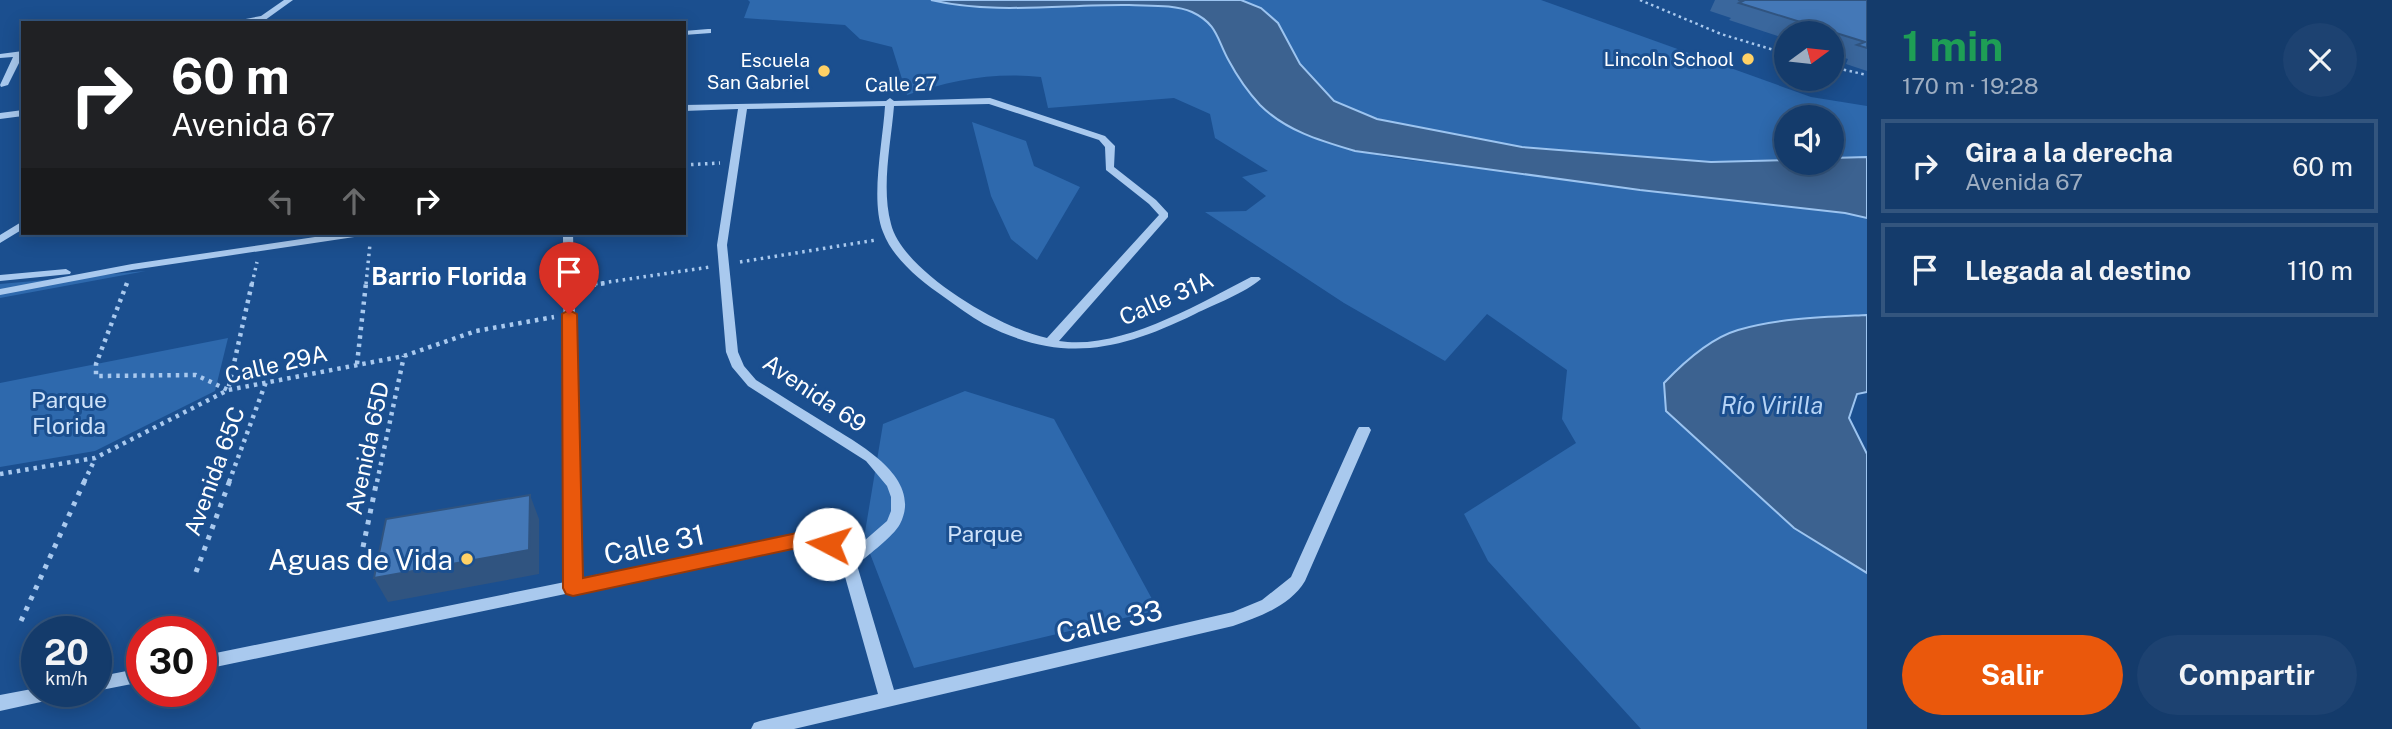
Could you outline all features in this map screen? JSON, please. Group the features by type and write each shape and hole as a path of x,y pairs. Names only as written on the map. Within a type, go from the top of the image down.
{"street":[{"path":"258,20 289,0"},
{"path":"686,33 708,31"},
{"path":"0,56 21,53"},
{"path":"4,85 21,53"},
{"name":"Calle 27","path":"686,108 890,101 990,101 1102,138 1110,146 1109,168 1116,176 1160,207 1164,215 1049,344"},
{"name":"Calle 31A","path":"890,101 885,223 891,238 901,253 929,281 962,306 1007,330 1049,344 1076,348 1123,341 1178,319 1255,279"},
{"name":"Avenida 69","path":"743,106 722,245 732,352 738,368 752,383 871,458 886,473 898,497 898,511 883,536 849,564"},
{"path":"0,116 21,113"},
{"path":"0,240 21,225"},
{"path":"0,292 132,267 347,235"},
{"path":"568,235 573,588"},
{"path":"0,278 132,267"},
{"name":"Calle 33","path":"760,729 1233,619 1281,599 1297,581 1364,430"},
{"name":"Calle 31","path":"217,660 797,540 829,544 849,564"},
{"path":"849,564 888,699"},
{"path":"0,703 21,699"}],"path":[{"path":"1642,1 1650,0"},
{"path":"1642,1 1721,34 1774,50"},
{"path":"1844,70 1867,75"},
{"path":"686,165 735,163"},
{"name":"Avenida 65D","path":"357,364 371,235"},
{"name":"Avenida 65C","path":"228,390 260,247"},
{"path":"132,267 96,364 96,376 196,375 228,390"},
{"name":"Calle 29A","path":"0,474 96,458 228,390 404,356 475,331 569,314"},
{"name":"Avenida 65D","path":"363,547 404,356"},
{"name":"Avenida 65C","path":"196,572 265,382"},
{"path":"23,616 96,458"}],"green space":[{"path":"748,0 931,0 1003,7 1123,5 1176,8 1192,12 1212,27 1229,61 1261,103 1298,130 1342,147 1392,158 1845,213 1867,218 1867,315 1805,319 1736,331 1794,528 1867,573 1867,729 1641,729 1488,561 1464,514 1576,443 1562,419 1567,370 1487,314 1445,361 1344,303 1205,212 1246,211 1266,196 1242,177 1268,171 1215,138 1210,114 1174,98 1048,108 1041,77 973,78 907,95 892,47 860,39 845,25 744,18 750,2"},
{"path":"1241,0 1541,0 1774,84 1774,91 1794,91 1811,97 1867,106 1867,157 1844,158 1844,105 1774,105 1774,160 1711,162 1522,147 1377,119 1334,101 1300,64 1278,23 1261,8"},
{"path":"972,122 1026,141 1034,166 1080,187 1037,260 1011,239 991,196"},
{"path":"146,271 0,298 0,284"},
{"name":"Parque Florida","path":"228,338 215,391 95,451 0,467 0,383"},
{"name":"Parque","path":"965,391 1054,419 1158,610 914,668 864,538 883,424"}],"water":[{"path":"931,0 1241,0 1261,8 1278,23 1300,64 1334,101 1377,119 1522,147 1711,162 1774,160 1774,175 1844,175 1844,158 1867,157 1867,218 1845,213 1640,190 1355,151 1304,134 1270,114 1239,78 1212,27 1201,17 1185,9 1129,5 1005,8"},
{"name":"Río Virilla","path":"1867,315 1867,392 1857,394 1849,418 1867,454 1867,573 1794,528 1666,411 1664,383 1708,345 1738,330 1819,317"}],"building":[{"path":"1738,0 1867,0 1867,48 1857,45 1865,42 1844,36 1844,21 1797,21 1739,3 1743,1"},
{"path":"530,495 529,550 374,578 386,519"}],"place":[{"name":"Lincoln School","path":"1748,59"},
{"name":"Escuela San Gabriel","path":"824,71"},
{"name":"Aguas de Vida","path":"467,559"}],"district":[{"name":"Barrio Florida","path":"449,276"}],"route":[{"path":"569,314 573,588 797,540 814,540 829,544"}]}
